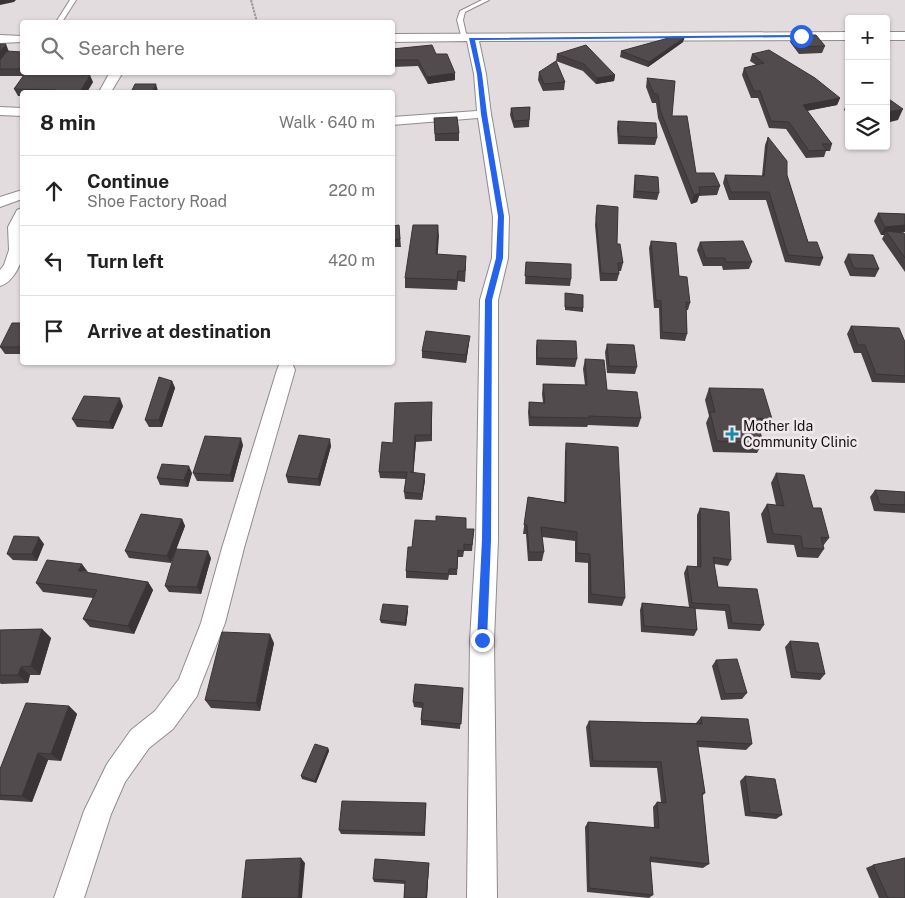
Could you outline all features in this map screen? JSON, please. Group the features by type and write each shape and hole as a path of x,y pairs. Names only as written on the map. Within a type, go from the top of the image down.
{"street":[{"path":"395,38 845,36"},
{"path":"890,36 905,36"},
{"path":"0,39 20,38"},
{"path":"468,38 480,74 484,114 501,216 500,258 489,300 487,540 482,640 482,898"},
{"path":"106,90 115,75"},
{"path":"0,111 20,112"},
{"path":"395,120 484,114"},
{"path":"0,202 20,195"},
{"path":"0,281 12,266 17,250 16,227 20,218"},
{"path":"68,898 98,811 116,772 140,739 164,720 188,687 213,623 233,548 286,370"}],"lane":[{"path":"60,20 73,0"},
{"path":"468,38 460,20 463,11 486,0"}],"path":[{"path":"250,0 256,20"}],"building":[{"path":"793,35 816,35 825,46 801,47"},
{"path":"672,37 685,37 649,62 621,51"},
{"path":"0,44 6,44 0,52"},
{"path":"432,45 436,54 447,54 455,73 427,77 418,60 395,60 395,49"},
{"path":"586,45 615,75 597,78 584,64 557,54"},
{"path":"769,50 815,78 840,98 803,105 832,144 822,144 827,150 809,151 789,122 771,121 760,91 754,91 744,68 764,63 752,54"},
{"path":"7,51 20,52 20,69 0,69 0,60"},
{"path":"556,61 565,82 544,84 539,72"},
{"path":"24,75 90,75 81,90 14,89"},
{"path":"647,78 675,81 672,116 687,116 696,173 714,173 720,186 699,187 700,193 694,195 660,110 658,94 654,94"},
{"path":"135,84 156,84 153,90 132,90"},
{"path":"890,100 903,109 890,111"},
{"path":"530,107 529,120 514,121 511,108"},
{"path":"457,117 459,133 435,134 434,118"},
{"path":"618,121 656,123 657,138 619,136"},
{"path":"768,137 787,161 787,175 808,242 817,242 823,258 788,255 769,192 731,192 725,175 764,176"},
{"path":"635,175 658,177 659,193 635,191"},
{"path":"597,205 618,207 617,244 620,244 623,263 618,263 619,274 601,273 596,217"},
{"path":"878,213 905,214 905,225 885,227"},
{"path":"399,225 400,239 395,240 395,226"},
{"path":"413,225 438,225 436,254 466,256 465,271 458,271 457,280 405,278"},
{"path":"886,231 904,233 905,258"},
{"path":"651,241 676,243 679,276 687,277 690,303 686,302 687,334 662,332 661,301 656,300"},
{"path":"743,241 752,262 726,262 725,258 706,258 700,242"},
{"path":"848,254 873,255 879,269 854,268"},
{"path":"526,262 571,264 571,279 525,276"},
{"path":"565,293 583,295 583,308 565,307"},
{"path":"12,323 20,323 20,347 0,347"},
{"path":"851,326 899,328 905,342 905,376 876,374 865,345 858,345"},
{"path":"426,331 470,336 466,355 422,351"},
{"path":"537,340 576,341 577,359 537,358"},
{"path":"607,344 634,345 637,367 609,366"},
{"path":"585,359 604,360 607,390 637,392 641,418 589,416 589,418 530,417 529,402 545,403 543,384 587,385"},
{"path":"159,377 172,381 159,420 145,420"},
{"name":"Mother Ida Community Clinic","path":"709,388 763,389 772,419 756,418 763,442 717,441 710,412 715,412"},
{"path":"84,396 120,398 109,422 72,419"},
{"path":"432,402 431,435 415,435 413,472 410,472 425,474 422,494 404,492 407,472 379,472 382,442 393,443 395,403"},
{"path":"299,435 330,439 318,479 286,476"},
{"path":"205,436 241,438 230,475 193,473"},
{"path":"566,443 618,447 625,598 591,594 590,554 577,553 577,532 541,527 544,552 529,552 527,525 524,525 528,497 566,503"},
{"path":"162,464 189,466 184,480 157,478"},
{"path":"776,473 804,475 813,508 821,508 829,538 821,537 824,549 803,548 801,536 773,534 767,504 784,506"},
{"path":"875,490 905,492 905,505 880,504"},
{"path":"700,508 729,512 731,560 713,557 718,587 757,589 764,625 732,623 729,605 692,603 687,566 701,567"},
{"path":"141,514 182,519 167,556 125,551"},
{"path":"436,516 466,518 466,529 474,529 472,545 464,544 464,551 458,550 457,569 449,569 448,574 406,571 408,547 412,547 415,520 436,521"},
{"path":"14,536 39,537 32,554 7,554"},
{"path":"176,549 208,551 197,587 165,586"},
{"path":"47,560 82,564 78,571 148,582 128,626 83,619 97,590 36,583"},
{"path":"642,603 695,608 697,630 644,626"},
{"path":"383,604 408,606 405,623 380,620"},
{"path":"42,629 31,666 21,667 18,675 0,675 0,630"},
{"path":"222,632 270,634 256,703 205,700"},
{"path":"790,641 818,643 825,674 796,672"},
{"path":"737,659 747,693 725,694 716,660"},
{"path":"415,684 463,688 461,724 421,720 423,703 413,702"},
{"path":"26,703 69,706 51,754 38,753 22,796 0,795 0,769"},
{"path":"701,717 748,719 752,744 697,741 705,793 702,793 709,864 650,857 653,895 589,888 588,822 659,828 657,802 666,803 661,762 593,761 589,721 702,724"},
{"path":"315,744 328,748 315,781 301,776"},
{"path":"745,776 775,779 782,815 750,812"},
{"path":"342,801 426,803 424,833 339,830"},
{"path":"301,858 298,898 242,898 246,860"},
{"path":"905,858 905,898 888,898 873,865"},
{"path":"375,859 429,863 426,898 404,898 405,881 373,879"}],"place":[{"name":"Mother Ida Community Clinic","path":"732,434"}],"route":[{"path":"482,640 487,540 489,300 500,258 501,216 484,114 480,74 472,38 801,36"}]}
